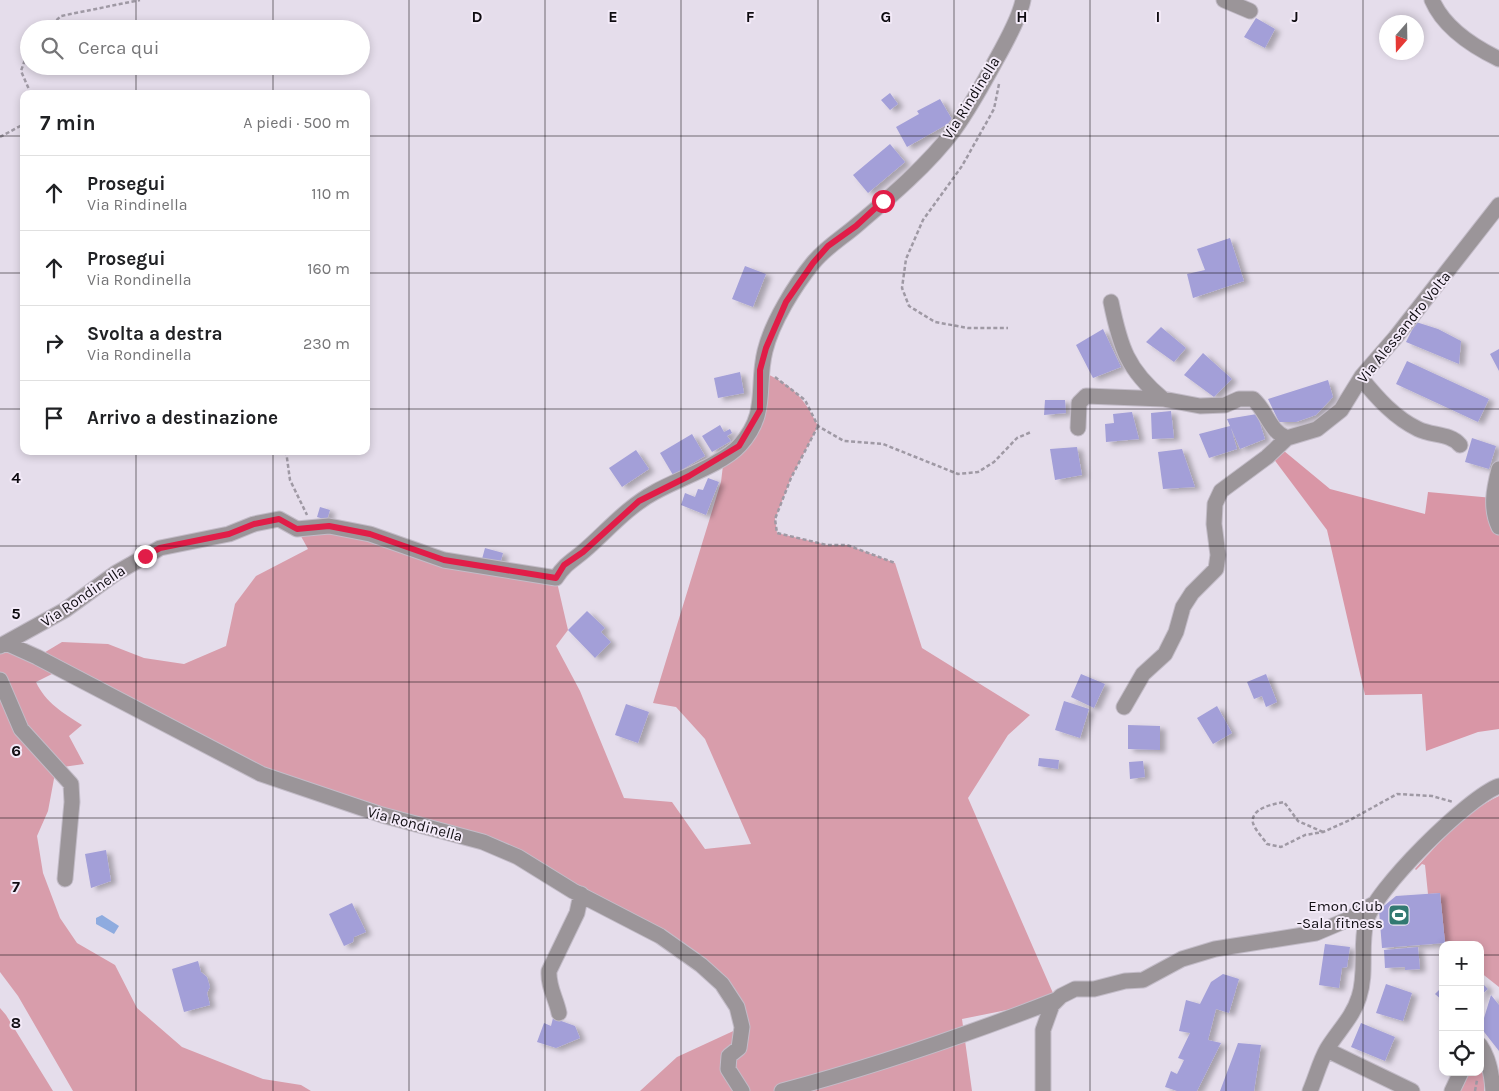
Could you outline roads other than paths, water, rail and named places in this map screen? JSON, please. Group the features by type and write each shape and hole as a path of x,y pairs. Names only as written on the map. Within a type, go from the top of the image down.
{"street":[{"name":"Via Rindinella","path":"760,370 766,348 786,302 813,263 828,246 856,226 935,153 954,130 1002,48 1023,0"},
{"path":"1224,0 1250,11"},
{"path":"1432,0 1436,10 1453,30 1499,59"},
{"name":"Via Alessandro Volta","path":"1287,438 1317,429 1341,410 1361,378 1479,234 1499,205"},
{"path":"1111,302 1116,330 1128,361 1143,383 1163,399"},
{"name":"Via Rondinella","path":"3,645 66,610 116,573 160,548 229,534 254,524 279,519 297,529 329,526 370,534 444,560 556,578 564,565 583,552 639,501 710,464 739,446 760,410 760,370"},
{"path":"1361,378 1392,412 1419,430 1455,439 1460,445"},
{"path":"1078,428 1079,403 1086,396 1163,399 1200,406 1226,405 1239,399 1253,399 1261,406 1276,434 1287,438 1267,457 1221,491 1216,504 1214,524 1218,555 1216,569 1192,593 1184,607 1176,632 1165,654 1142,674 1124,707"},
{"path":"1499,469 1494,488 1493,511 1499,527"},
{"name":"Via Rondinella","path":"3,645 37,657 261,774 382,815 483,842 518,857 581,894 660,936 701,965 722,984 737,1006 742,1027 739,1048 730,1056 728,1069 742,1091"},
{"path":"0,680 21,729 71,784 72,802 65,879"},
{"path":"782,1091 867,1068 982,1029 1056,1000 1075,989 1094,989 1125,981 1144,980 1182,959 1215,950 1316,933 1349,919 1372,905 1430,840 1464,808 1477,797 1499,786"},
{"path":"559,1013 548,981 549,971 577,913 581,894"},
{"path":"1310,1091 1327,1050 1351,1016 1359,997 1363,975 1366,922 1372,905"},
{"path":"1043,1091 1043,1030 1046,1017 1056,1000"},
{"path":"1327,1050 1412,1091"},
{"path":"1484,1050 1492,1078 1492,1091"},
{"path":"1452,1091 1459,1076"}],"water":[{"path":"102,915 119,926 114,934 96,924 96,918"}],"place":[{"name":"Emon Club -Sala fitness","path":"1399,915"}]}
